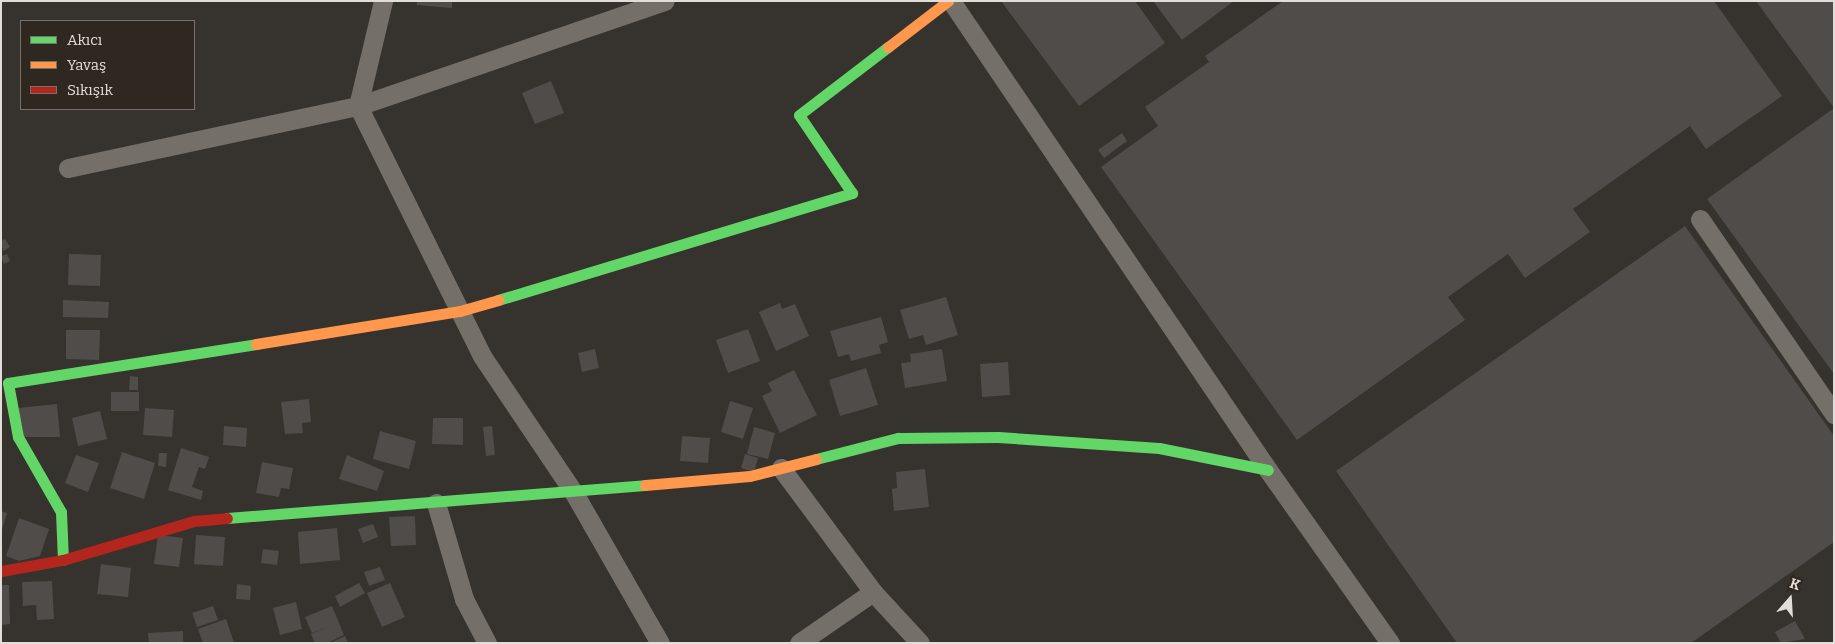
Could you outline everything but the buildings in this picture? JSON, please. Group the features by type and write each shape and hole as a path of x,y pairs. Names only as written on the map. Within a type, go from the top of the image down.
{"street":[{"path":"383,1 358,106 482,356 574,493 660,643"},
{"path":"68,168 358,106 665,1"},
{"path":"63,560 65,536 61,512 18,437 8,383 460,311 852,193 799,115 950,1 1268,470 1390,643"},
{"path":"1700,219 1834,414"},
{"path":"1,571 63,560 137,534 194,521 574,493 750,476 898,438 998,437 1159,448 1268,470"},
{"path":"781,468 872,592 920,643"},
{"path":"436,503 464,599 487,643"},
{"path":"799,643 872,592"}],"traffic: fast":[{"path":"498,300 852,193 799,115 888,47"},
{"path":"63,560 61,512 18,437 8,383 256,344"},
{"path":"816,459 898,438 998,437 1159,448 1268,470"},
{"path":"227,518 645,485"}],"traffic: slow":[{"path":"888,47 948,1"},
{"path":"256,344 460,311 498,300"},
{"path":"645,485 750,476 816,459"}],"traffic: jam":[{"path":"1,571 63,560 194,521 227,518"}]}
